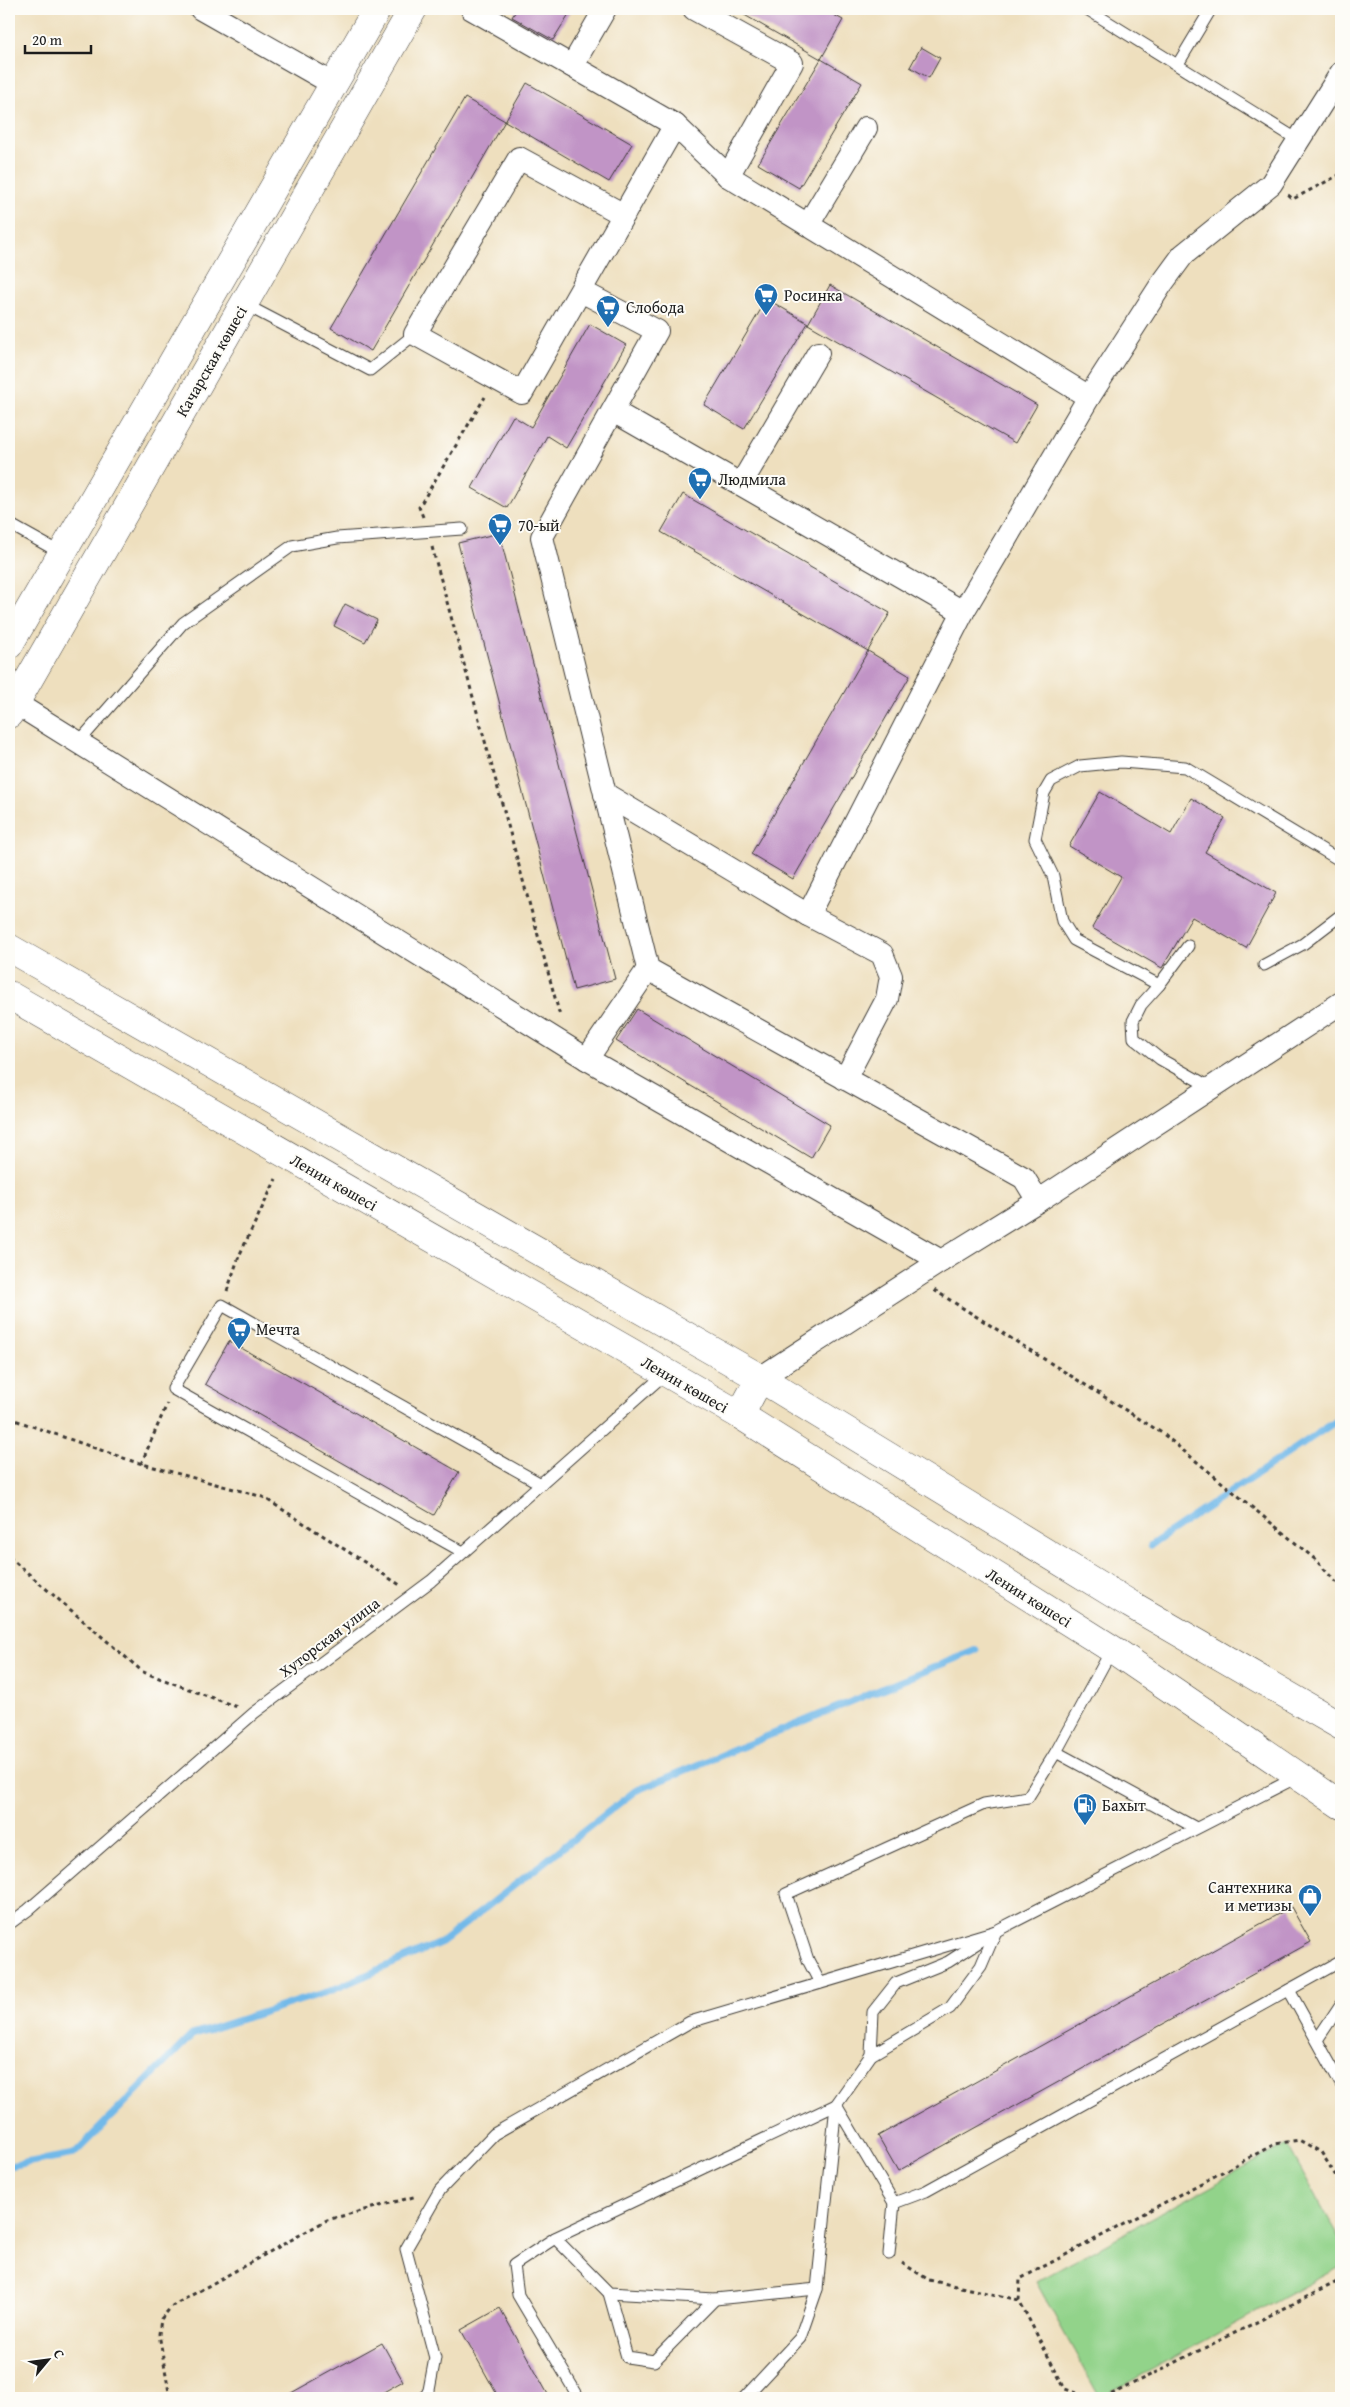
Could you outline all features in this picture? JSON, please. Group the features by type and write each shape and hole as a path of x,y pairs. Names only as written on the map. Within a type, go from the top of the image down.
{"main road":[{"name":"Качарская көшесі","path":"9,645 377,9"},
{"name":"Качарская көшесі","path":"11,705 413,9"},
{"path":"9,948 760,1378 1130,1604 1341,1726"},
{"name":"Ленин көшесі","path":"9,995 740,1415 1112,1649 1341,1805"},
{"path":"740,1415 760,1378"}],"street":[{"path":"202,9 333,84"},
{"path":"472,9 675,125 728,176 1089,397"},
{"path":"572,66 605,9"},
{"path":"694,9 792,64 728,176"},
{"path":"808,915 963,612 1089,397 1161,285 1183,255 1271,184 1341,73"},
{"path":"624,215 519,158 415,334 522,393 581,291 675,125"},
{"path":"808,225 866,128"},
{"path":"581,291 657,331 542,537 648,969 1024,1178 1038,1201"},
{"path":"741,484 818,353"},
{"path":"612,411 963,612"},
{"path":"11,705 78,743 578,1053 941,1261"},
{"path":"605,794 808,915 882,954 891,976 887,999 845,1079"},
{"path":"578,1053 648,969"},
{"path":"760,1378 1038,1201 1341,1003"}],"lane":[{"path":"1087,9 1298,140"},
{"path":"1178,64 1210,9"},
{"path":"244,304 370,370 415,334"},
{"path":"313,354 319,343"},
{"path":"9,524 61,554"},
{"path":"78,743 183,623 292,546 337,538 462,529"},
{"path":"1159,986 1074,940 1062,921 1053,876 1035,839 1044,793 1052,781 1080,766 1121,762 1185,767 1341,861"},
{"path":"1264,965 1302,944 1341,915"},
{"path":"1188,946 1159,986 1141,1005 1133,1021 1134,1038 1160,1059 1210,1087"},
{"path":"463,1552 173,1389 222,1306 541,1484"},
{"name":"Хуторская улица","path":"9,1924 254,1713 414,1594 666,1373"},
{"path":"820,1983 808,1960 786,1894 984,1804 1028,1797 1056,1752 1112,1649"},
{"path":"1056,1752 1196,1828"},
{"path":"871,2055 873,2012 896,1983 948,1962 996,1931 1298,1776"},
{"path":"425,2398 429,2390 435,2358 406,2249 440,2190 494,2134 690,2022 996,1931"},
{"path":"744,2398 800,2338 817,2289 836,2105 871,2055 950,2008 981,1966 996,1931"},
{"path":"894,2204 926,2191 1341,1961"},
{"path":"1289,1990 1341,2084"},
{"path":"1317,2040 1341,2004"},
{"path":"836,2105 894,2204 890,2254"},
{"path":"579,2398 518,2295 514,2265 555,2238 836,2105"},
{"path":"555,2238 609,2293 627,2357 654,2361 715,2299"},
{"path":"609,2293 715,2299 817,2289"}],"path":[{"path":"1271,184 1293,199 1341,174"},
{"path":"496,378 419,507 578,1053"},
{"path":"222,1306 239,1256 276,1179"},
{"path":"915,1278 1162,1433 1316,1560 1341,1588"},
{"path":"141,1464 173,1389"},
{"path":"9,1418 141,1464 263,1498 414,1594"},
{"path":"9,1557 143,1672 254,1713"},
{"path":"1092,2398 1065,2390 1020,2300 1020,2279 1275,2144 1299,2140 1321,2152 1341,2184"},
{"path":"170,2398 159,2334 161,2319 172,2306 327,2220 440,2190"},
{"path":"890,2254 930,2280 1020,2300"},
{"path":"1104,2398 1341,2280"}],"green space":[{"path":"1287,2144 1341,2241 1341,2266 1100,2398 1036,2282"}],"building":[{"path":"517,9 572,9 553,40 512,17"},
{"path":"734,9 823,9 843,20 821,59"},
{"path":"921,47 940,58 929,78 910,67"},
{"path":"821,59 862,83 799,188 758,164"},
{"path":"527,83 632,144 609,182 505,121"},
{"path":"465,98 505,121 371,351 331,328"},
{"path":"830,285 1037,405 1015,443 808,324"},
{"path":"767,299 808,323 744,429 704,405"},
{"path":"590,324 626,345 566,448 547,436 507,508 472,488 513,416 531,427"},
{"path":"683,494 890,613 868,651 661,532"},
{"path":"499,533 615,979 574,990 458,543"},
{"path":"345,604 377,620 365,642 334,626"},
{"path":"868,651 910,676 793,879 751,854"},
{"path":"1100,792 1171,834 1191,798 1225,818 1205,852 1276,893 1246,948 1192,917 1162,968 1092,928 1121,877 1069,846"},
{"path":"637,1009 830,1125 811,1158 616,1041"},
{"path":"229,1341 459,1472 434,1515 205,1384"},
{"path":"1291,1907 1311,1942 898,2171 878,2136"},
{"path":"500,2308 550,2398 499,2398 461,2330"},
{"path":"382,2343 403,2381 373,2398 282,2398"}],"waterway":[{"path":"1151,1545 1341,1418"},
{"path":"9,2166 74,2154 192,2035 330,1991 442,1942 635,1791 976,1650"}],"place":[{"name":"Росинка","path":"766,316"},
{"name":"Слобода","path":"608,328"},
{"name":"Людмила","path":"700,500"},
{"name":"70-ый","path":"500,546"},
{"name":"Мечта","path":"239,1350"},
{"name":"Бахыт","path":"1085,1826"},
{"name":"Сантехника и метизы","path":"1310,1917"}]}
